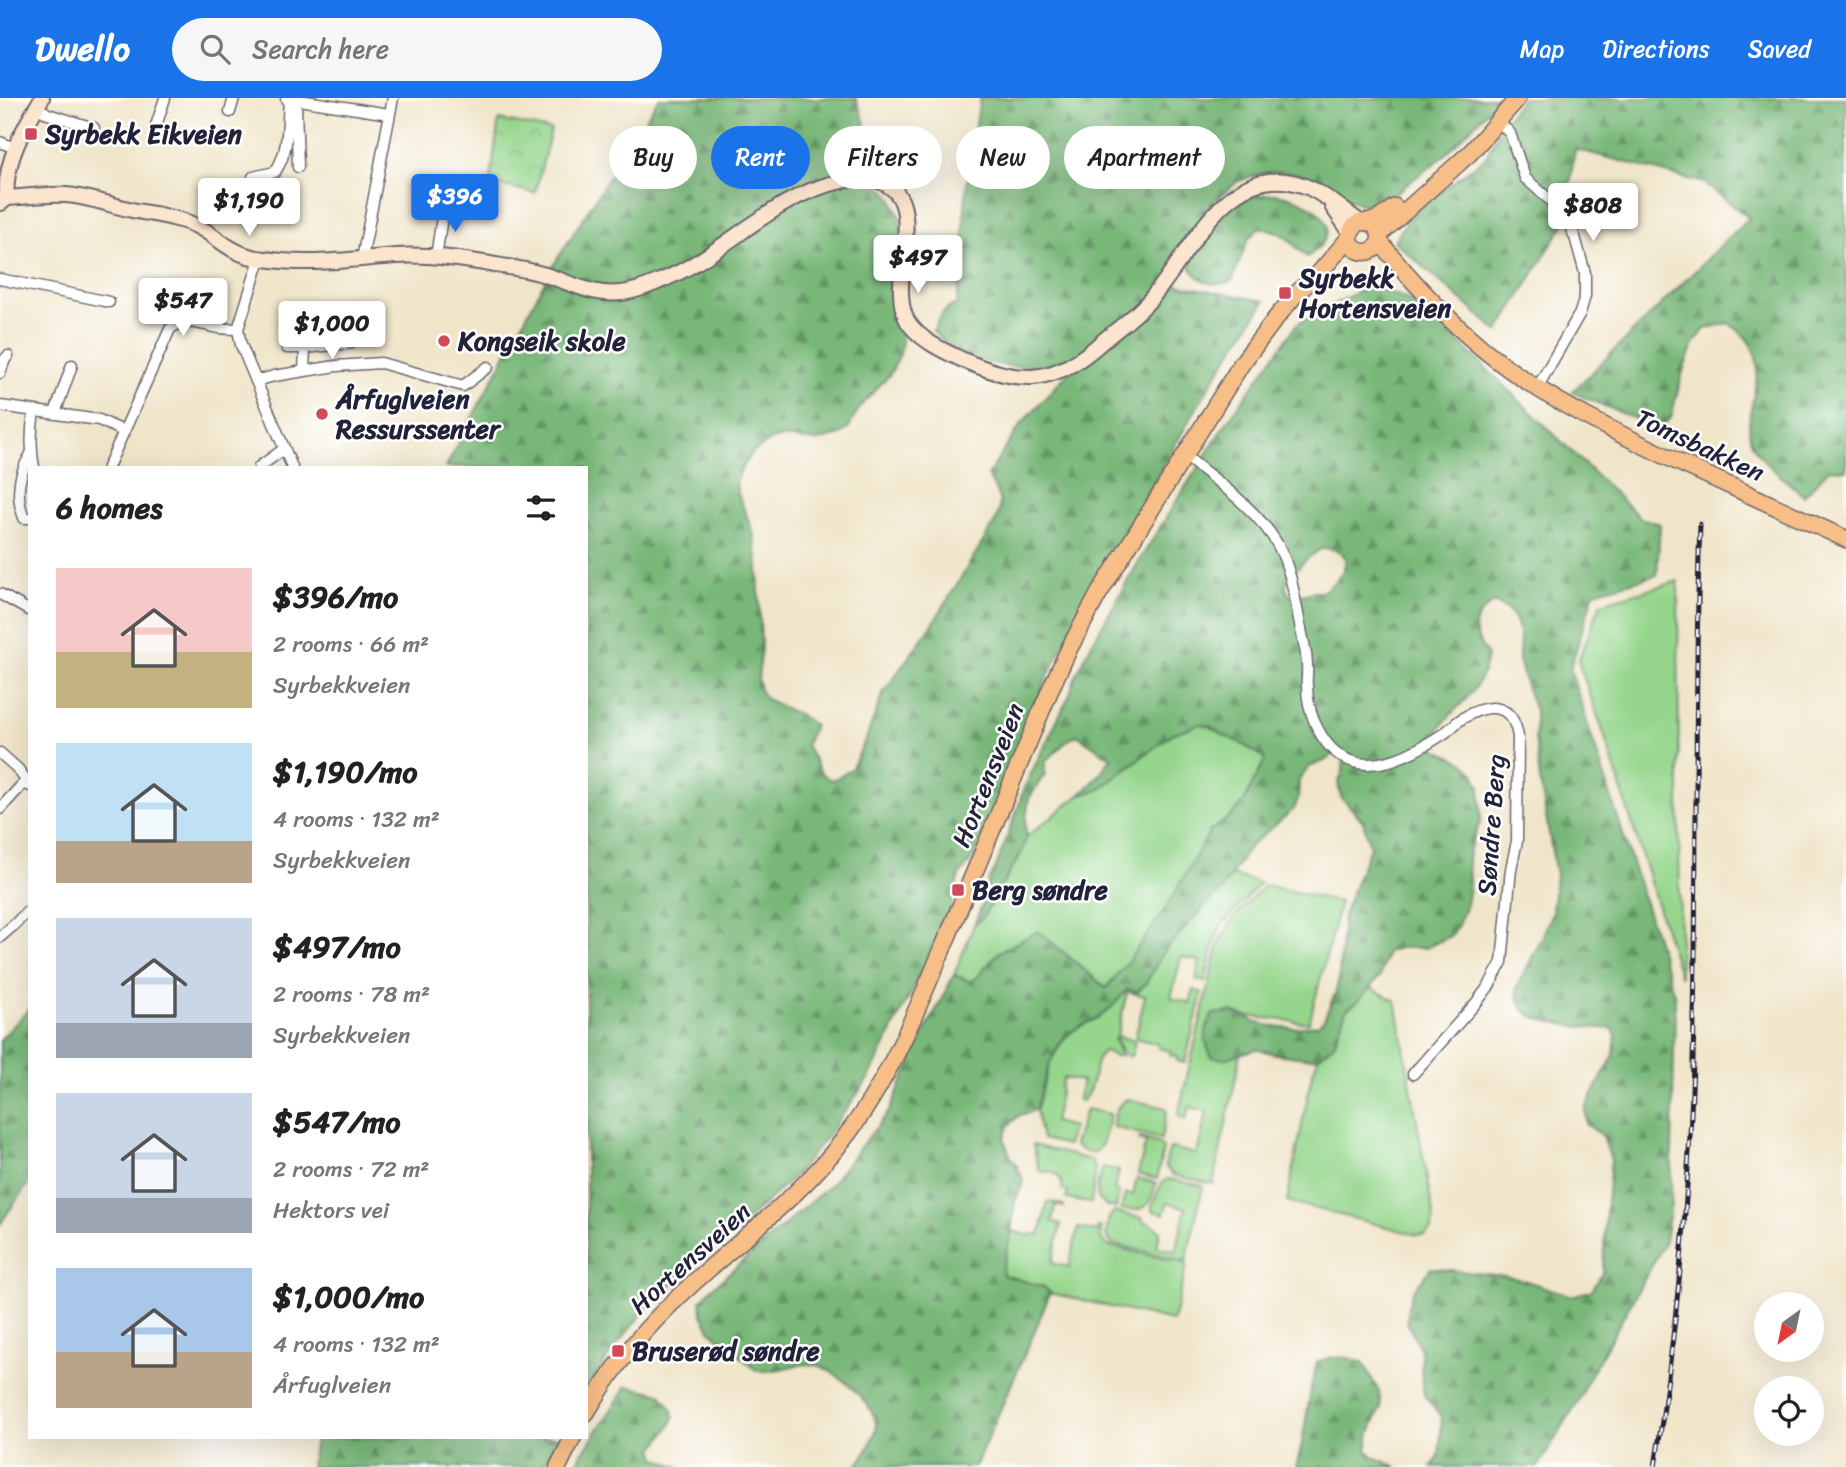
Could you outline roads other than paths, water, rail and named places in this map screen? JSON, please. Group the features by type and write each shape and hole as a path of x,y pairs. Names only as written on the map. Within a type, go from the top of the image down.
{"main road":[{"name":"Hortensveien","path":"1497,119 1511,98"},
{"name":"Hortensveien","path":"588,1410 608,1377 645,1330 814,1176 846,1137 881,1085 918,1009 1013,777 1070,647 1109,576 1254,345 1296,294 1365,236 1386,226 1453,169 1518,98"},
{"path":"40,103 16,149 4,201 68,195 184,221 206,230 236,251 260,259 298,263 396,256 436,257 532,271 597,293 624,293 667,279 698,263 800,194 844,180 869,178 891,186 904,204 906,230 900,295 903,310 911,325 929,342 973,364 1019,377 1046,375 1079,361 1156,293 1212,215 1235,195 1257,184 1281,181 1305,186 1327,199 1365,236"},
{"name":"Tomsbakken","path":"1365,236 1400,273 1409,278 1475,341 1537,388 1590,419 1846,539"},
{"path":"558,1467 572,1439"}],"street":[{"path":"155,129 165,98"},
{"path":"230,112 233,98"},
{"path":"362,259 393,98"},
{"path":"290,99 344,103 389,114"},
{"path":"290,99 296,109 298,167"},
{"path":"253,177 275,172 282,160 287,141 290,99"},
{"path":"40,103 48,114 94,128"},
{"path":"1497,119 1510,133 1525,178 1559,208 1566,218 1575,237 1584,273 1585,296 1580,313 1537,388"},
{"path":"0,142 16,149"},
{"path":"436,257 444,204"},
{"path":"260,259 238,329 241,345 292,466"},
{"path":"0,279 109,302"},
{"path":"108,466 170,329 180,322 186,322 238,329"},
{"path":"287,348 352,344"},
{"path":"304,371 305,348"},
{"path":"0,373 8,356"},
{"path":"256,381 337,366 380,363 463,386 488,367"},
{"path":"55,414 72,365"},
{"path":"0,406 99,420 124,431"},
{"path":"34,411 31,433 34,466"},
{"path":"260,466 284,449"},
{"path":"28,518 24,518 18,503 23,467 31,454"},
{"name":"Søndre Berg","path":"1184,455 1256,515 1278,546 1288,568 1296,605 1307,664 1307,689 1311,710 1325,742 1335,752 1348,761 1363,764 1377,765 1397,760 1444,734 1463,718 1481,709 1503,711 1511,715 1516,724 1517,841 1511,870 1502,962 1489,986 1413,1074"},
{"path":"0,594 28,610"},
{"path":"0,753 28,783"},
{"path":"0,809 21,786 28,784"},
{"path":"0,937 28,911"}],"railway":[{"path":"1655,1467 1674,1327 1690,1139 1700,524"}],"place":[{"name":"Syrbekk Eikveien","path":"31,134"},
{"name":"Syrbekk Hortensveien","path":"1285,293"},
{"name":"Kongseik skole","path":"444,341"},
{"name":"Årfuglveien Ressurssenter","path":"322,414"},
{"name":"Berg søndre","path":"958,890"},
{"name":"Bruserød søndre","path":"618,1351"}]}
